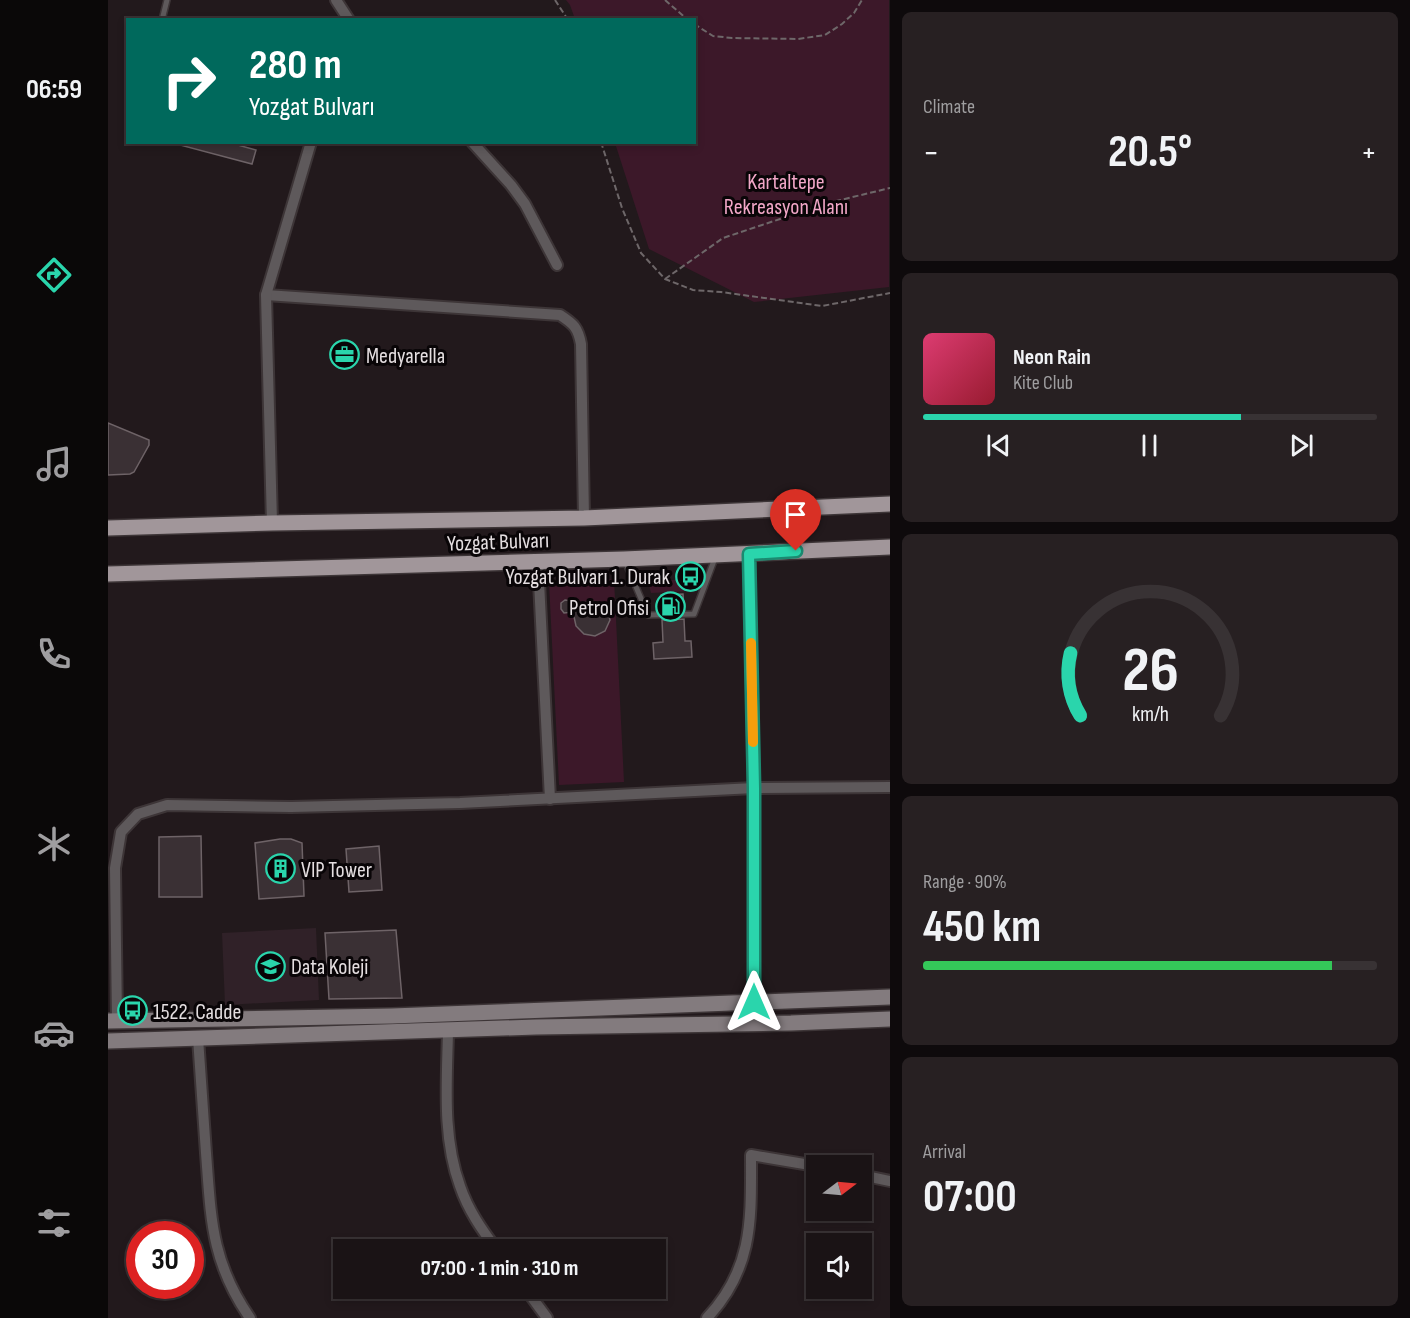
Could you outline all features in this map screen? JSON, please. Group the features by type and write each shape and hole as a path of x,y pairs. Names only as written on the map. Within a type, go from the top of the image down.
{"main road":[{"name":"Yozgat Bulvarı","path":"108,528 584,518 890,504"},
{"name":"Yozgat Bulvarı","path":"108,574 538,562 890,547"},
{"path":"112,1021 392,1016 890,997"},
{"path":"108,1041 537,1027 890,1019"}],"street":[{"path":"336,0 347,18"},
{"path":"273,523 266,295 310,144"},
{"path":"474,144 525,204 557,265"},
{"path":"266,295 560,315 571,322 579,331 581,344 584,518"},
{"path":"749,554 754,788 754,1002"},
{"path":"538,562 550,799"},
{"path":"112,1021 115,868 121,832 138,814 167,804 303,806 460,803 754,788 890,787"},
{"path":"448,1031 449,1143 460,1187 468,1206 489,1239"},
{"path":"198,1038 210,1206 215,1244 231,1288 250,1318"},
{"path":"707,1318 728,1289 745,1250 751,1212 751,1155 806,1165"},
{"path":"872,1177 890,1181"},
{"path":"533,1299 547,1318"}],"lane":[{"path":"162,18 167,0"},
{"path":"624,559 648,615 694,614 716,555"}],"path":[{"path":"555,0 567,18"},
{"path":"665,0 686,18"},
{"path":"696,25 713,36 732,39 798,39 825,34 842,24 854,13 862,0"},
{"path":"602,144 622,208 641,253 665,279 693,290 822,306 890,293"},
{"path":"665,279 723,238 828,203 890,188"}],"shaded area":[{"name":"Data Koleji","path":"316,928 319,1000 225,1005 222,933"}],"green space":[{"name":"Kartaltepe Rekreasyon Alanı","path":"566,0 889,0 889,287 754,302 649,249 615,144 696,144 696,18 575,18"},
{"path":"614,579 624,782 559,785 549,582"},
{"path":"694,579 690,591 651,593 648,581"}],"building":[{"path":"234,144 256,150 252,164 180,145"},
{"path":"108,423 149,440 149,445 134,472 130,474 108,475"},
{"path":"683,594 684,609 662,610 661,595"},
{"path":"565,600 571,601 577,608 592,601 603,605 607,609 610,620 605,631 595,636 584,634 576,626 573,612 564,613 561,609 561,603"},
{"path":"684,619 685,641 691,641 692,657 654,659 653,643 663,642 662,620"},
{"path":"201,836 202,897 159,897 159,837"},
{"name":"VIP Tower","path":"291,839 302,843 304,896 259,899 255,843"},
{"path":"379,846 382,890 349,892 346,849"},
{"path":"396,930 402,998 329,999 325,933"}],"slow traffic":[{"path":"751,643 753,742"}],"place":[{"name":"Medyarella","path":"345,355"},
{"name":"Yozgat Bulvarı 1. Durak","path":"691,576"},
{"name":"Petrol Ofisi","path":"670,607"},
{"name":"VIP Tower","path":"280,869"},
{"name":"Data Koleji","path":"270,966"},
{"name":"1522. Cadde","path":"132,1011"}],"route":[{"path":"754,1002 754,788 749,554 796,551"}]}
